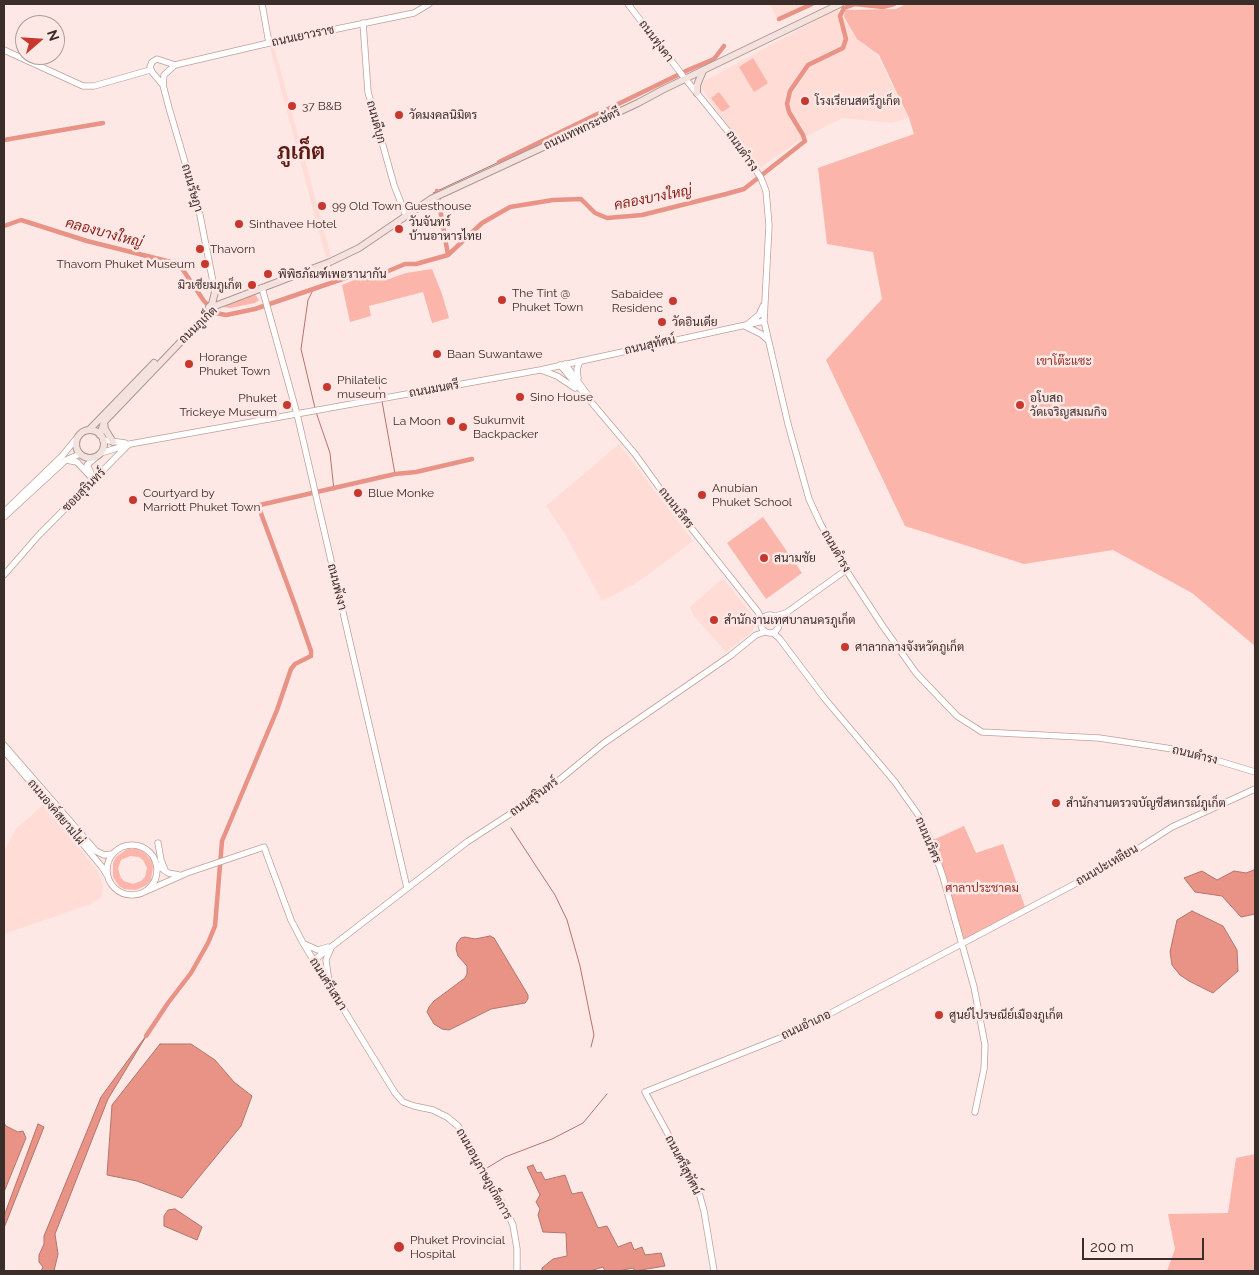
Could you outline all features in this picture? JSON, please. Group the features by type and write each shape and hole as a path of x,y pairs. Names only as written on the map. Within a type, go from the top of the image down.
{"main road":[{"name":"ถนนเทพกระษัตรี","path":"330,262 359,248 434,198 638,103 682,76 703,70 840,4"},
{"path":"697,93 697,85 703,70"},
{"name":"ถนนภูเก็ต","path":"89,430 214,305 330,262"},
{"path":"216,292 220,299 225,301"},
{"path":"214,305 216,292"},
{"name":"ถนนภูเก็ต","path":"102,437 104,422 128,393"},
{"path":"104,422 105,429 113,442"},
{"path":"89,430 96,431 102,437 104,445 101,453 95,458 84,458 76,446 76,439 84,431 89,430"}],"street":[{"path":"262,4 269,43"},
{"name":"ถนนเยาวราช","path":"175,65 269,43 414,13 429,4"},
{"name":"ถนนทุ่งคา","path":"628,4 682,76"},
{"name":"ถนนดีบุก","path":"363,23 368,92 394,185 406,216"},
{"path":"4,50 83,86 94,86 150,70"},
{"path":"150,70 152,62 157,59 175,65 164,75 163,85"},
{"path":"150,70 163,85"},
{"name":"ถนนดำรง","path":"682,76 738,145 761,178 766,191 769,225 764,321 788,424 810,499 820,523 846,570 916,673 957,716 982,732 1099,738 1186,751 1255,772"},
{"name":"ถนนรัษฎา","path":"163,85 199,210 216,292"},
{"name":"ถนนพังงา","path":"262,288 297,414 407,888"},
{"path":"253,291 266,300"},
{"path":"765,302 759,315 745,326 762,334 768,340"},
{"name":"ถนนสุทัศน์","path":"562,365 764,321"},
{"path":"580,361 577,369 580,383"},
{"name":"ถนนมนตรี","path":"101,453 130,444 562,365"},
{"name":"ถนนนริศร","path":"562,365 580,383 594,404 764,618"},
{"name":"ถนนนริศร","path":"562,365 584,395 594,404"},
{"path":"540,370 551,373 567,382 584,395"},
{"path":"294,403 313,411"},
{"name":"ถนนมนตรี","path":"102,437 113,442 130,444"},
{"path":"4,512 61,458 76,439"},
{"name":"ซอยสุรินทร์","path":"4,575 38,536 130,444"},
{"path":"4,517 66,460 80,454"},
{"path":"77,462 80,454"},
{"path":"95,458 87,465 95,478"},
{"path":"66,460 77,462 90,476 95,478"},
{"path":"775,631 764,630 764,618 771,614 778,619 846,570"},
{"name":"ถนนนริศร","path":"778,619 775,631 779,638 830,705 895,782 918,816 930,840 974,987 985,1045 984,1069 975,1112"},
{"name":"ถนนสุรินทร์","path":"313,961 407,888 434,870 467,842 547,790 604,743 730,656 764,630"},
{"name":"ถนนองค์สยามไผ่","path":"4,745 96,852 104,855 112,854"},
{"name":"ถนนองค์สยามไผ่","path":"4,751 107,875"},
{"name":"ถนนปะเหลียน","path":"961,945 1122,859 1172,827 1255,789"},
{"path":"158,843 161,860 166,872"},
{"path":"130,844 139,845 147,849 157,865 166,872 172,875 187,873 144,892 130,895 116,890 110,883 106,866 112,854 123,846 130,844"},
{"name":"ถนนศรีเสนา","path":"187,873 264,846 291,920 313,961 395,1093 403,1102 414,1106"},
{"path":"144,892 150,888 156,879 157,865"},
{"path":"303,943 318,950 332,946"},
{"name":"ถนนอำเภอ","path":"645,1092 795,1032 961,945"},
{"path":"329,985 326,960 332,946"},
{"name":"ถนนศรีสุทัศน์","path":"645,1092 698,1189 704,1211 714,1271"},
{"name":"ถนนอนุภาษภูเก็ตการ","path":"414,1106 432,1110 447,1117 458,1126 466,1138 513,1225 518,1249 517,1271"}],"shaded area":[{"path":"770,4 806,4 777,18"},
{"name":"โรงเรียนสตรีภูเก็ต","path":"837,9 857,39 878,56 908,118 892,123 842,118 801,139 756,171 699,84"},
{"path":"273,43 331,256 326,258 269,44"},
{"path":"619,444 693,541 631,586 602,601 565,534 546,506"},
{"path":"723,578 755,619 753,631 726,652 693,615 690,607"},
{"path":"43,805 98,871 103,885 102,897 91,904 4,934 4,851 16,829"},
{"path":"1254,870 1255,914 1241,917 1222,896 1195,892 1184,878 1202,871 1217,880 1234,871 1246,873"},
{"path":"1192,911 1223,926 1237,950 1238,971 1213,993 1180,975 1172,965 1170,952 1177,920"},
{"path":"490,936 494,938 528,995 528,999 525,1003 491,1009 449,1030 442,1029 434,1024 427,1012 434,1001 465,978 467,974 467,966 458,956 457,943 461,938 465,937 475,939"},
{"path":"148,1033 108,1099 55,1234 58,1254 54,1271 41,1271 43,1267 39,1262 39,1255 44,1244 44,1236 101,1097"},
{"path":"160,1044 191,1044 215,1060 234,1082 252,1096 241,1126 182,1198 137,1181 107,1175 112,1105"},
{"path":"4,1123 18,1132 23,1131 26,1138 4,1192"},
{"path":"38,1124 44,1127 4,1228 4,1216"},
{"path":"533,1165 537,1173 541,1172 545,1180 565,1175 572,1194 582,1192 598,1228 607,1226 618,1247 631,1242 634,1250 642,1247 645,1255 661,1253 665,1266 635,1271 633,1268 605,1271 603,1267 590,1271 542,1271 542,1268 553,1259 567,1256 566,1233 543,1232 538,1215 540,1209 536,1202 540,1195 527,1167"},
{"path":"175,1209 202,1227 197,1240 164,1226 164,1216 168,1210"}],"green space":[{"name":"เขาโต๊ะแซะ","path":"906,4 1255,4 1255,646 1192,593 1113,550 1024,564 905,526 826,360 882,299 873,252 827,244 818,168 914,134 909,118 879,55 857,39 844,17 845,10 896,9"},
{"path":"753,58 768,83 754,92 739,67"},
{"path":"719,92 730,107 722,112 711,98"},
{"path":"432,269 449,318 432,323 423,292 369,306 371,316 350,322 342,285 357,279 389,279 406,273"},
{"path":"254,293 259,300 255,303 230,308 215,306"},
{"name":"สนามชัย","path":"763,517 802,573 766,599 727,543"},
{"name":"ศาลาประชาคม","path":"964,826 976,853 1003,844 1025,907 962,941 933,840"},
{"path":"127,849 138,849 144,852 152,861 151,880 147,885 136,890 124,889 119,886 113,877 113,863 116,857","holes":["130,856 139,857 147,868 145,877 133,884 124,881 118,869 121,860"]},
{"path":"1255,1154 1255,1271 1167,1271 1175,1249 1168,1214 1228,1213 1236,1158"}],"waterway":[{"path":"779,19 812,4"},
{"name":"คลองบางใหญ่","path":"4,226 21,220 87,241 179,264 204,301 216,313 226,315 255,309 360,273 386,272 405,264 416,264 448,255 482,223 510,207 553,200 581,199 595,213 607,218 642,215 744,189 805,141 789,112 787,104 790,91 808,65 843,48 846,39 840,16 844,8 855,4 883,7 894,4"},
{"path":"499,162 714,59 724,46"},
{"path":"4,140 103,123"},
{"path":"433,193 499,162"},
{"path":"437,191 448,255"},
{"path":"313,290 308,300 301,349 315,408"},
{"path":"379,385 381,397"},
{"path":"382,401 395,474"},
{"path":"316,412 330,453 334,490"},
{"path":"146,1036 191,973 208,943 215,926 222,841 277,710 291,669 295,664 311,656 295,605 259,508 260,505 395,474 416,472 472,459"},
{"path":"511,828 555,895 567,920 580,966 594,1035 591,1047"},
{"path":"487,1168 505,1157 552,1139 583,1123 607,1094"}],"place":[{"name":"โรงเรียนสตรีภูเก็ต","path":"805,101"},
{"name":"37 B&B","path":"292,106"},
{"name":"วัดมงคลนิมิตร","path":"399,115"},
{"name":"99 Old Town Guesthouse","path":"322,206"},
{"name":"Sinthavee Hotel","path":"239,224"},
{"name":"วันจันทร์ บ้านอาหารไทย","path":"399,229"},
{"name":"Thavorn","path":"200,249"},
{"name":"Thavorn Phuket Museum","path":"205,264"},
{"name":"พิพิธภัณฑ์เพอรานากัน","path":"268,274"},
{"name":"มิวเซียมภูเก็ต","path":"252,285"},
{"name":"The Tint @ Phuket Town","path":"502,300"},
{"name":"Sabaidee Residenc","path":"673,301"},
{"name":"วัดอินเดีย","path":"662,322"},
{"name":"Baan Suwantawe","path":"437,354"},
{"name":"Horange Phuket Town","path":"189,364"},
{"name":"Philatelic museum","path":"327,387"},
{"name":"Sino House","path":"520,397"},
{"name":"Phuket Trickeye Museum","path":"287,405"},
{"name":"อุโบสถ วัดเจริญสมณกิจ","path":"1020,405"},
{"name":"La Moon","path":"451,421"},
{"name":"Sukumvit Backpacker","path":"463,427"},
{"name":"Blue Monke","path":"358,493"},
{"name":"Anubian Phuket School","path":"702,495"},
{"name":"Courtyard by Marriott Phuket Town","path":"133,500"},
{"name":"สนามชัย","path":"764,558"},
{"name":"สำนักงานเทศบาลนครภูเก็ต","path":"714,620"},
{"name":"ศาลากลางจังหวัดภูเก็ต","path":"845,647"},
{"name":"สำนักงานตรวจบัญชีสหกรณ์ภูเก็ต","path":"1056,803"},
{"name":"ศูนย์ไปรษณีย์เมืองภูเก็ต","path":"939,1015"},
{"name":"Phuket Provincial Hospital","path":"399,1247"}],"district":[{"name":"ภูเก็ต","path":"301,152"}]}
